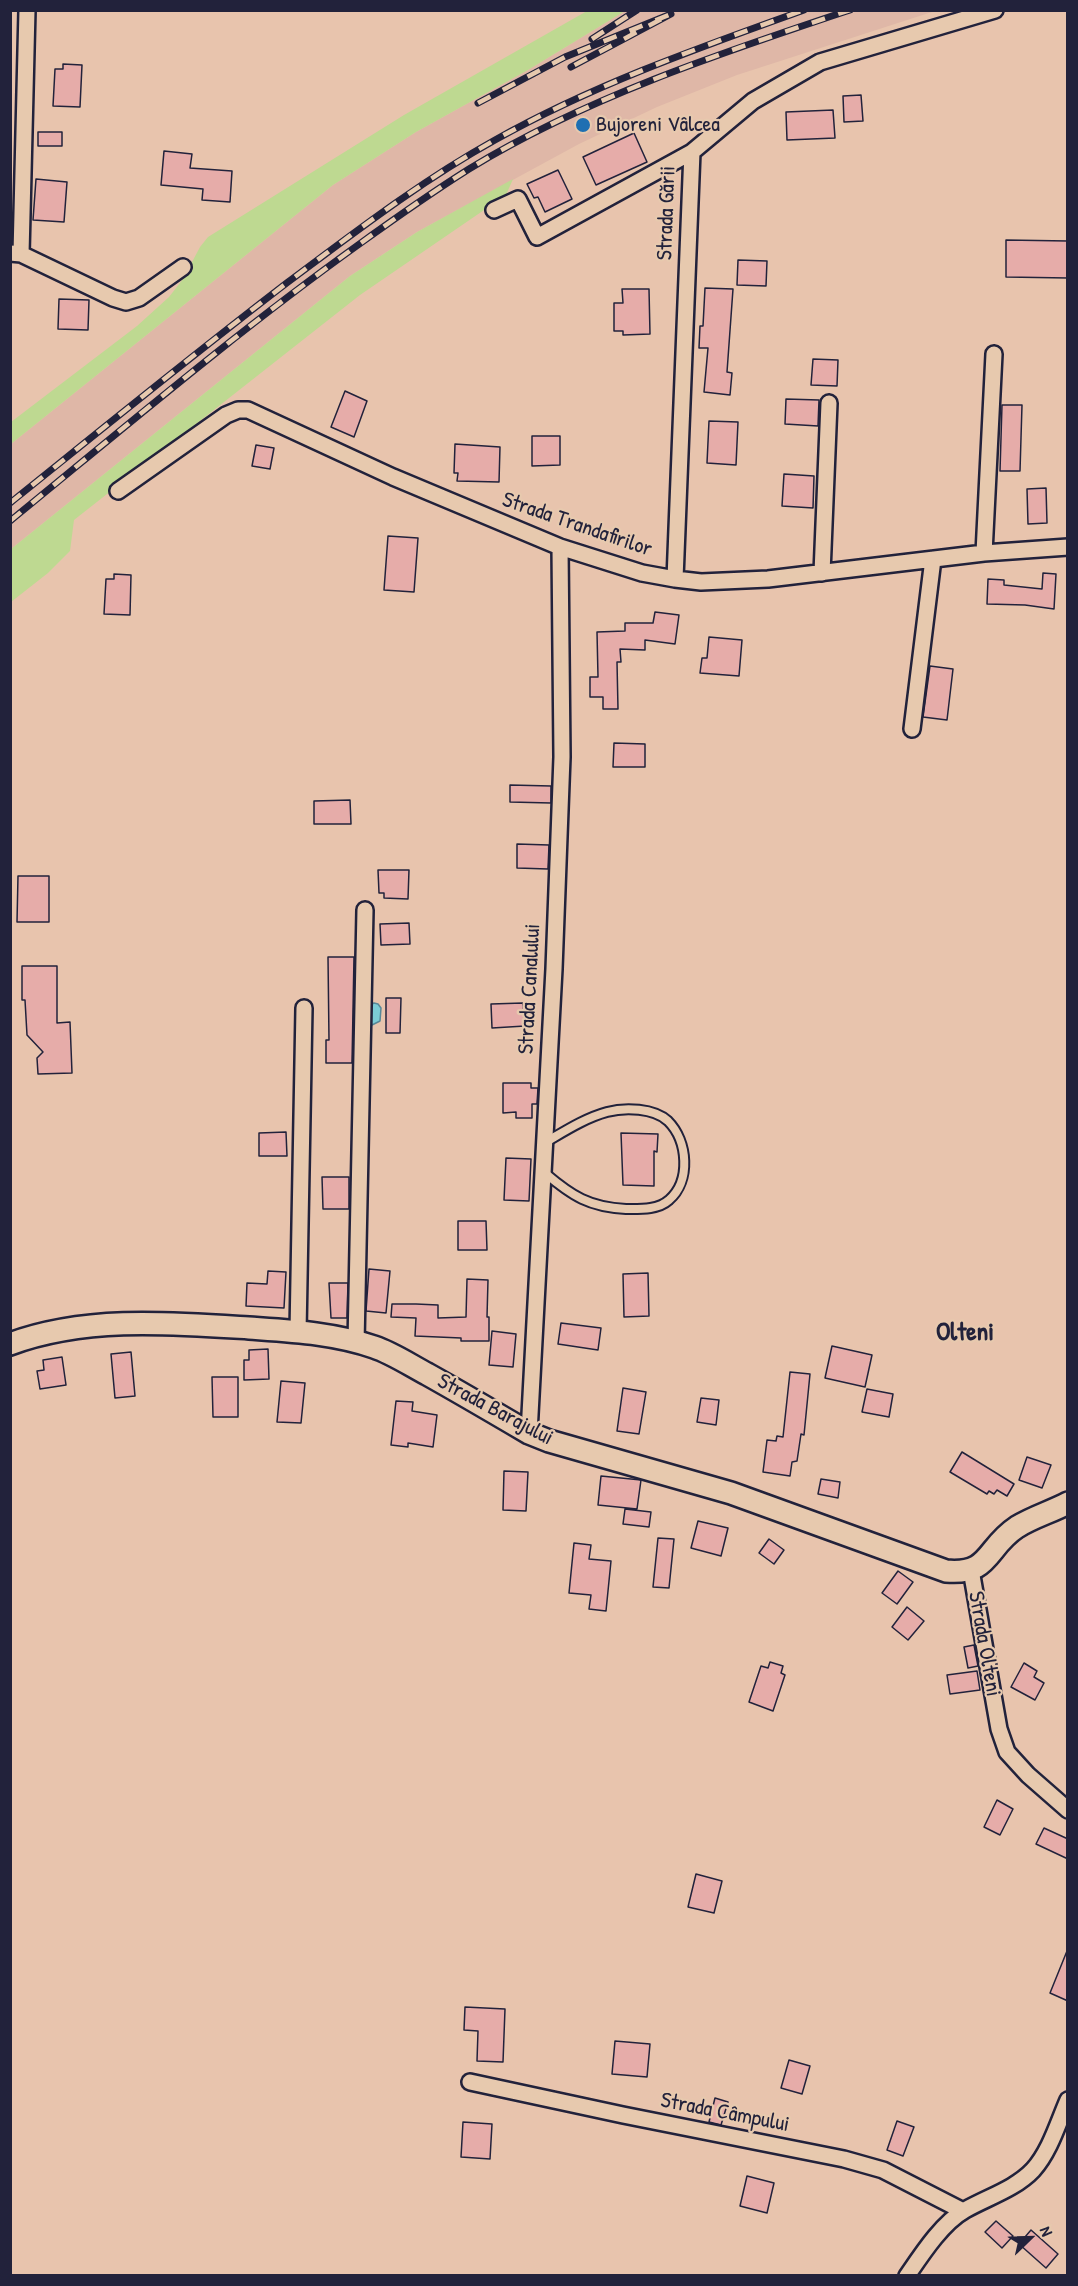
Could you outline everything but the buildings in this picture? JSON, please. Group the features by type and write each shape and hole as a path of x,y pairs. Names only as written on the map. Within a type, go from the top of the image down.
{"street":[{"path":"27,10 16,253 126,302 139,298 183,267"},
{"name":"Strada Gării","path":"675,579 692,152 753,101 820,62 995,10"},
{"path":"494,210 518,199 537,237 692,152"},
{"path":"984,553 994,354"},
{"path":"822,573 829,403"},
{"name":"Strada Trandafirilor","path":"118,491 226,415 238,410 248,410 393,477 560,547 642,573 675,579 725,582 822,573 984,553 1068,547"},
{"name":"Strada Canalului","path":"529,1433 545,1143 562,757 560,547"},
{"path":"912,729 933,559"},
{"path":"356,1342 365,910"},
{"path":"298,1332 304,1008"},
{"name":"Strada Barajului","path":"10,1344 56,1332 110,1325 187,1324 298,1332 350,1340 375,1347 398,1358 529,1433 549,1442 731,1493 933,1567 961,1572 971,1570"},
{"name":"Strada Olteni","path":"1068,1503 1006,1534 982,1564 971,1570 999,1729 1007,1752 1028,1775 1068,1810"},
{"name":"Strada Câmpului","path":"470,2082 844,2159 883,2170 963,2211"},
{"path":"907,2276 937,2235 963,2211 994,2197 1033,2170 1045,2154 1068,2100"}],"lane":[{"path":"543,1172 563,1188 592,1204 607,1208 643,1209 656,1207 669,1201 679,1187 685,1169 684,1153 678,1137 669,1122 654,1113 628,1109 607,1112 545,1143"}],"shaded area":[{"path":"625,11 935,11 737,75 657,107 579,144 417,232 350,276 11,549 11,444 333,185 416,132 528,70"}],"green space":[{"path":"587,11 625,11 528,70 416,132 333,185 11,444 11,422 137,326 169,297 183,279 208,237 404,115"},
{"path":"513,179 506,195 360,295 74,520 70,551 48,573 11,602 11,549 350,276 417,232"}],"water":[{"path":"374,1003 381,1008 380,1021 372,1025 368,1021 370,1005"}],"railway":[{"path":"592,39 637,10"},
{"path":"10,503 288,282 441,172 532,120 608,85 685,53 804,10"},
{"path":"10,521 269,311 385,226 469,169 559,120 607,99 703,60 850,10"},
{"path":"478,103 565,57 671,14 571,67"}],"place":[{"name":"Bujoreni Vâlcea","path":"583,125"}],"district":[{"name":"Olteni","path":"965,1333"}]}
